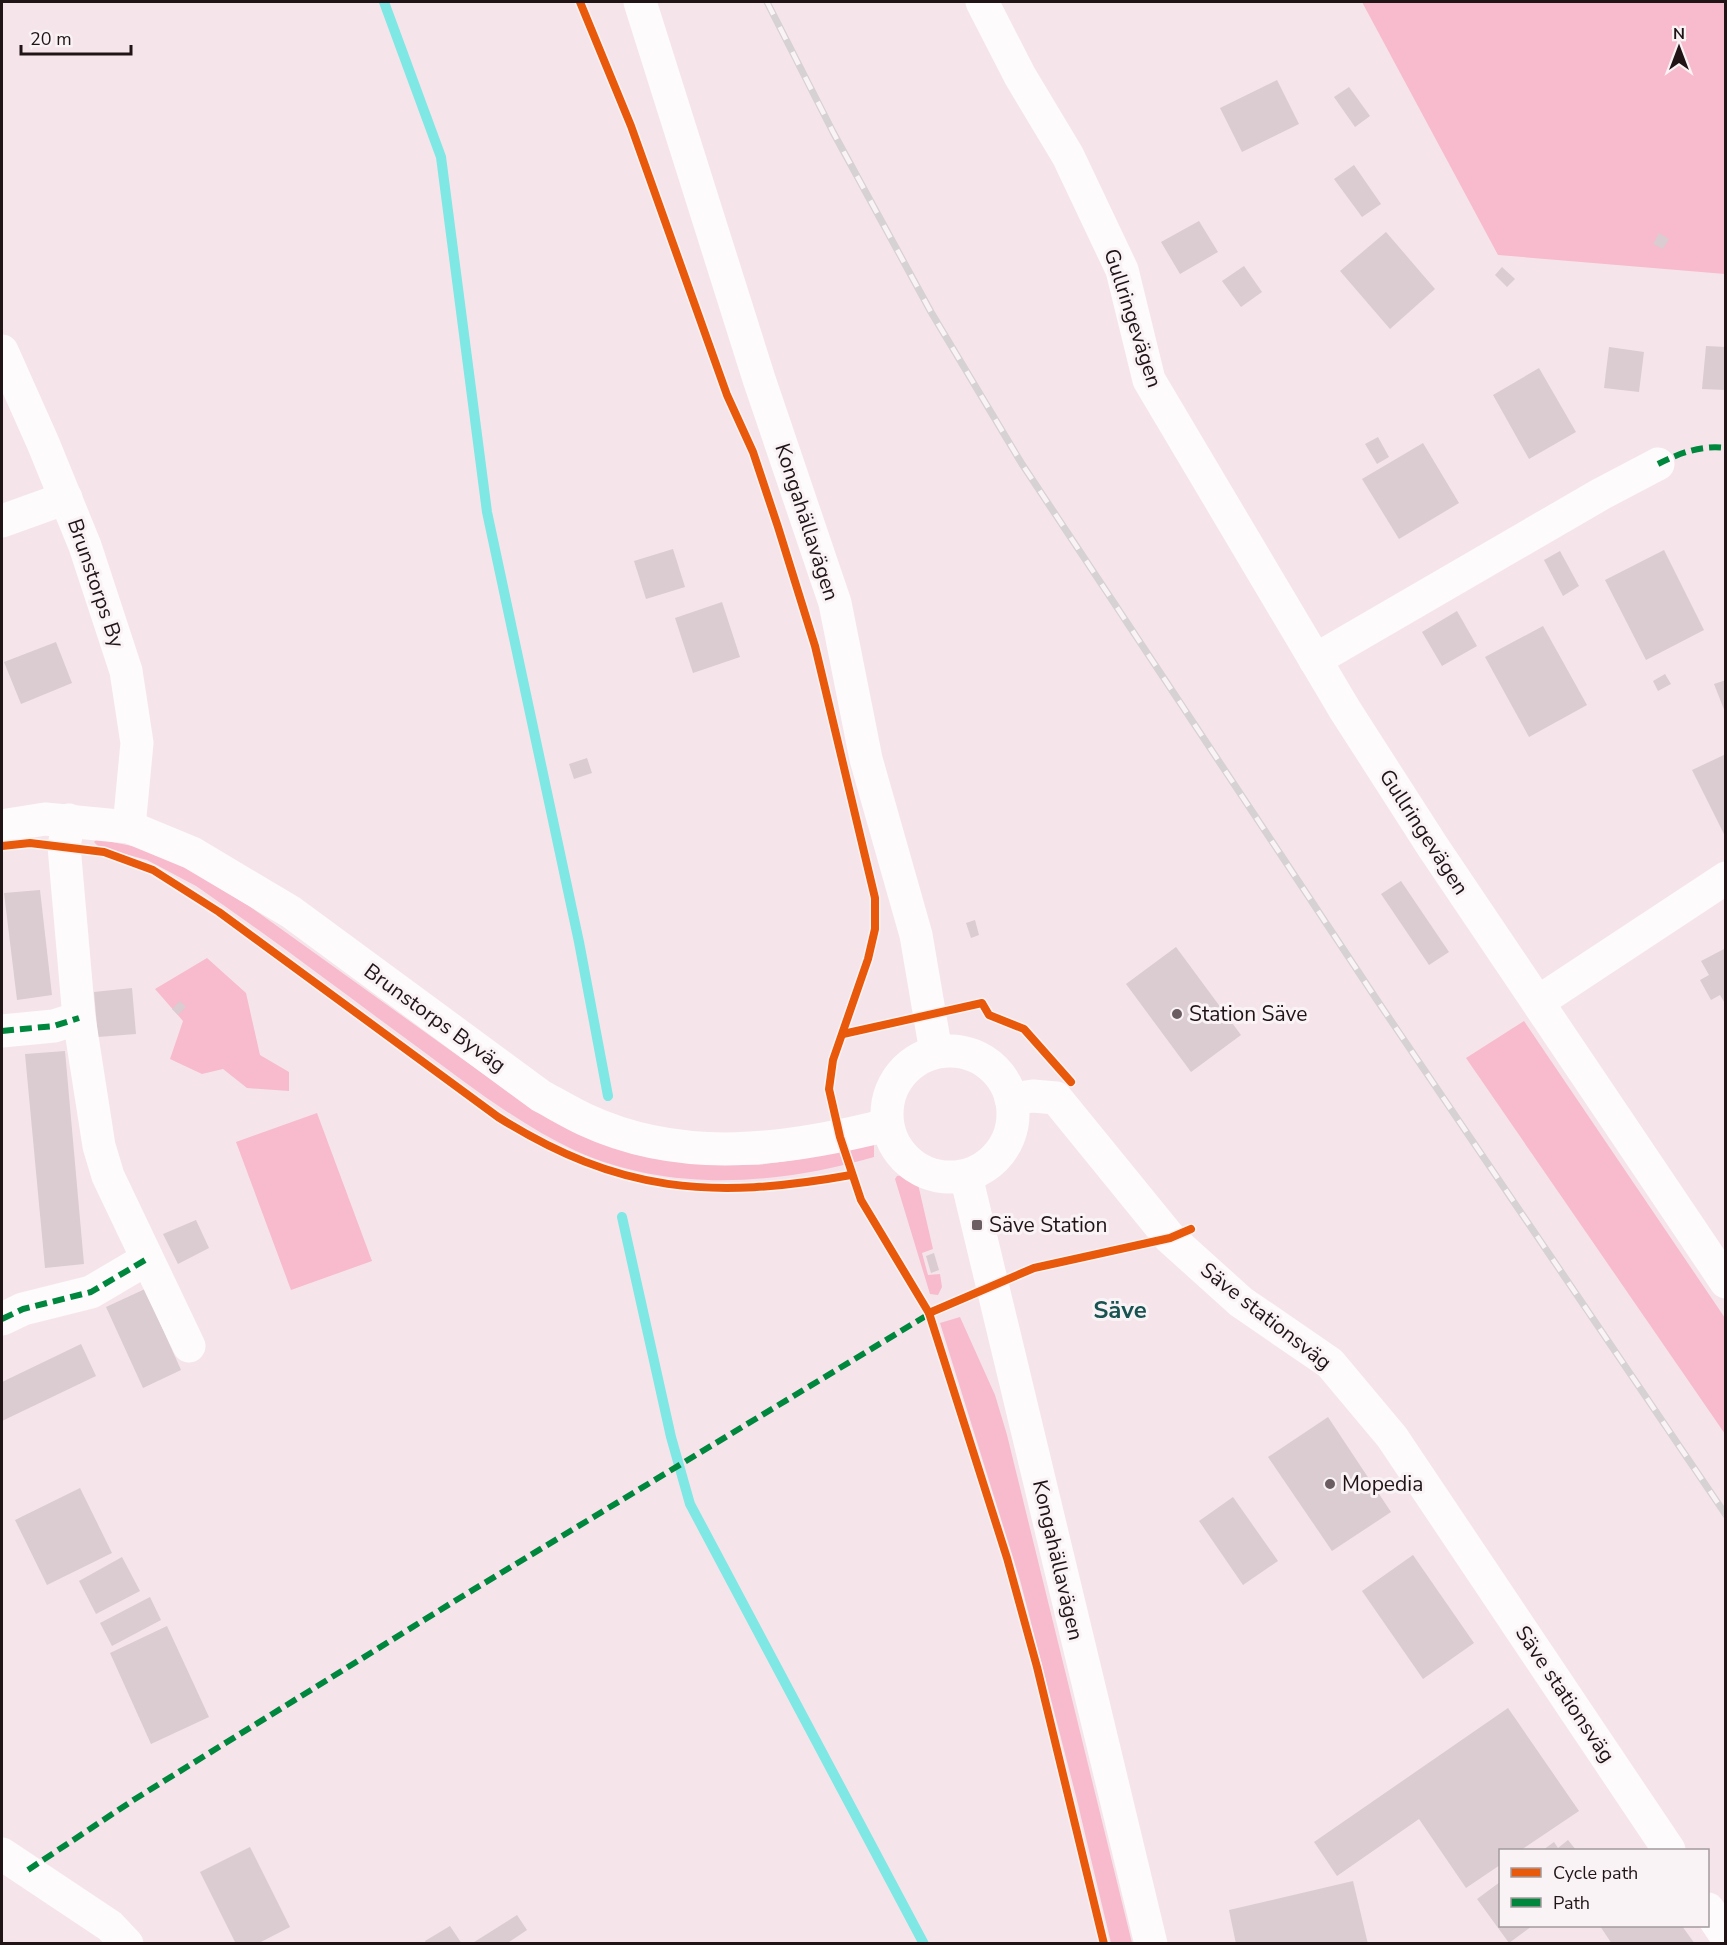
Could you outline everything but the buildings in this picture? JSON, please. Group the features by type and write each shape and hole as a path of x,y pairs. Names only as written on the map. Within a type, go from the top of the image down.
{"street":[{"name":"Kongahällavägen","path":"640,2 755,368 835,603 866,759 916,935 936,1052"},
{"name":"Gullringevägen","path":"982,2 1020,76 1068,156 1122,270 1149,380 1315,660 1433,847 1725,1282"},
{"name":"Brunstorps By","path":"2,351 85,546 126,671 137,743 129,827"},
{"path":"1315,660 1601,494 1658,464"},
{"path":"2,521 66,498"},
{"name":"Brunstorps Byväg","path":"2,826 45,819 129,827 192,853 291,912 542,1096 587,1121 644,1139 707,1150 745,1150 801,1144 887,1125"},
{"path":"69,820 64,846 79,1018 99,1146 108,1176 189,1346"},
{"path":"1538,1002 1725,878"},
{"path":"2,1031 54,1026 79,1018"},
{"path":"958,1051 988,1063 1003,1079 1011,1099 1012,1127 1000,1153 991,1163 966,1176 943,1178 920,1171 902,1156 890,1136 887,1125 890,1093 900,1074 916,1060 936,1052 958,1051"},
{"name":"Säve stationsväg","path":"1011,1099 1033,1095 1056,1098 1170,1238 1241,1302 1330,1362 1392,1437 1668,1849"},
{"name":"Kongahällavägen","path":"966,1176 1151,1944"},
{"path":"2,1319 22,1308 91,1292 147,1259"},
{"path":"2,1854 110,1926 128,1944"},
{"path":"1709,1912 1725,1936"}],"shaded area":[{"path":"1362,2 1725,2 1725,274 1498,255"},
{"path":"97,839 142,848 171,858 249,906 528,1106 697,1163 758,1165 800,1159 874,1142 874,1157 800,1174 724,1180 686,1179 649,1174 576,1151 555,1141 496,1104 196,886 147,860 99,847 94,842"},
{"path":"207,958 246,993 260,1055 289,1072 289,1091 247,1088 223,1069 202,1074 170,1059 183,1021 155,989"},
{"path":"1524,1021 1725,1318 1725,1434 1466,1058"},
{"path":"317,1113 372,1261 291,1290 236,1142"},
{"path":"907,1174 914,1177 918,1184 933,1249 922,1253 928,1275 940,1274 942,1287 938,1295 930,1294 895,1179 897,1176"},
{"path":"960,1317 995,1395 1007,1435 1132,1943 1111,1943 1020,1580 940,1323"}],"waterway":[{"path":"384,2 441,157 487,512 579,942 608,1096"},
{"path":"622,1217 671,1437 690,1504 924,1944"}],"railway":[{"path":"767,2 833,132 931,312 1022,464 1379,1003 1726,1515"}],"marked path":[{"path":"1658,464 1690,451 1726,448"},
{"path":"2,1031 54,1026 79,1018"},
{"path":"2,1319 23,1309 91,1292 147,1259"},
{"path":"28,1870 135,1799 453,1602 934,1311"}],"cycle path":[{"path":"580,2 631,126 727,395 753,452 815,646 875,898 875,929 868,959 833,1060 829,1089 840,1137 861,1200 929,1313 1007,1558 1037,1667 1104,1944"},
{"path":"2,846 30,843 104,852 153,870 219,912 498,1117 542,1142 585,1162 626,1175 668,1184 710,1188 801,1183 851,1175"},
{"path":"843,1034 982,1003 989,1015 1024,1029 1071,1082"},
{"path":"929,1313 1034,1268 1170,1238 1191,1229"}],"place":[{"name":"Station Säve","path":"1177,1014"},
{"name":"Säve Station","path":"977,1225"},
{"name":"Mopedia","path":"1330,1484"}],"district":[{"name":"Säve","path":"1120,1310"}]}
